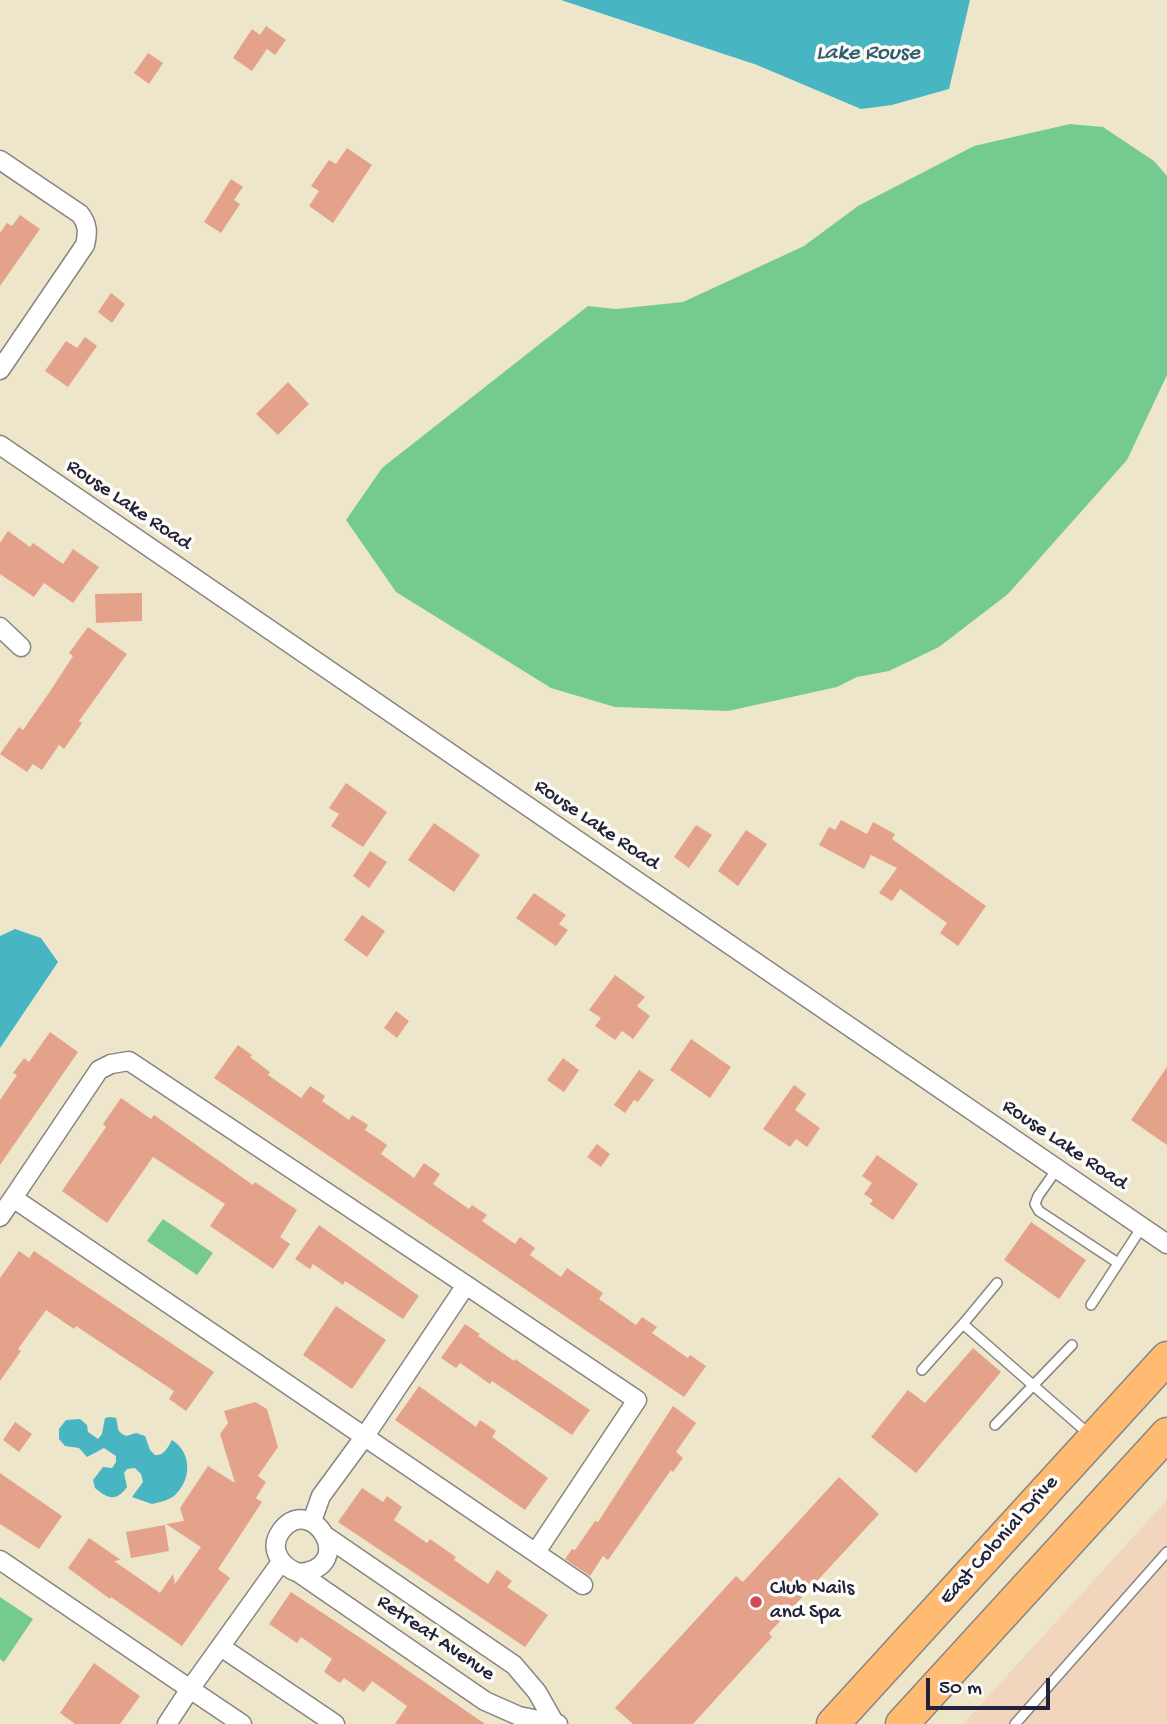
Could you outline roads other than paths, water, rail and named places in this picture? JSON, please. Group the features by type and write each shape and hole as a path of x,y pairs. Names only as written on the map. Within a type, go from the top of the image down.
{"highway":[{"name":"East Colonial Drive","path":"833,1724 1167,1358"},
{"path":"902,1724 1167,1434"}],"street":[{"path":"0,160 80,214 85,220 87,235 85,245 0,370"},
{"name":"Rouse Lake Road","path":"0,445 1167,1244"},
{"path":"0,627 22,647"},
{"path":"0,1217 99,1070 111,1064 129,1061 637,1400 536,1552"},
{"path":"13,1198 583,1585"},
{"path":"312,1521 321,1496 365,1436 466,1285"},
{"path":"296,1521 312,1521 327,1537 326,1558 319,1567 310,1572 289,1570 277,1553 276,1542 280,1532 296,1521"},
{"name":"Retreat Avenue","path":"327,1537 514,1665 537,1692 556,1723"},
{"path":"0,1560 242,1724"},
{"path":"167,1724 281,1562"},
{"name":"Retreat Avenue","path":"299,1573 485,1701 519,1716 556,1723"},
{"path":"221,1647 335,1724"}],"lane":[{"path":"1056,1169 1038,1196 1035,1204 1039,1211 1118,1263"},
{"path":"1091,1305 1142,1227"},
{"path":"922,1370 997,1283"},
{"path":"963,1324 1093,1439"},
{"path":"995,1425 1072,1345"},
{"path":"1015,1724 1167,1552"}],"water":[{"name":"Lake Rouse","path":"561,0 970,0 949,89 892,105 861,109 757,65"},
{"path":"15,929 41,938 58,962 0,1048 0,936"},
{"path":"105,1418 116,1418 119,1430 126,1436 136,1433 145,1436 155,1455 163,1453 172,1440 183,1451 187,1472 182,1487 175,1495 152,1504 132,1497 143,1482 141,1474 135,1468 127,1469 124,1473 127,1487 115,1497 104,1495 95,1488 93,1480 103,1467 112,1468 116,1456 104,1448 87,1457 79,1448 65,1446 59,1439 59,1429 66,1420 80,1419 87,1425 88,1432 98,1439 102,1434"}],"place":[{"name":"Club Nails and Spa","path":"756,1602"}]}
